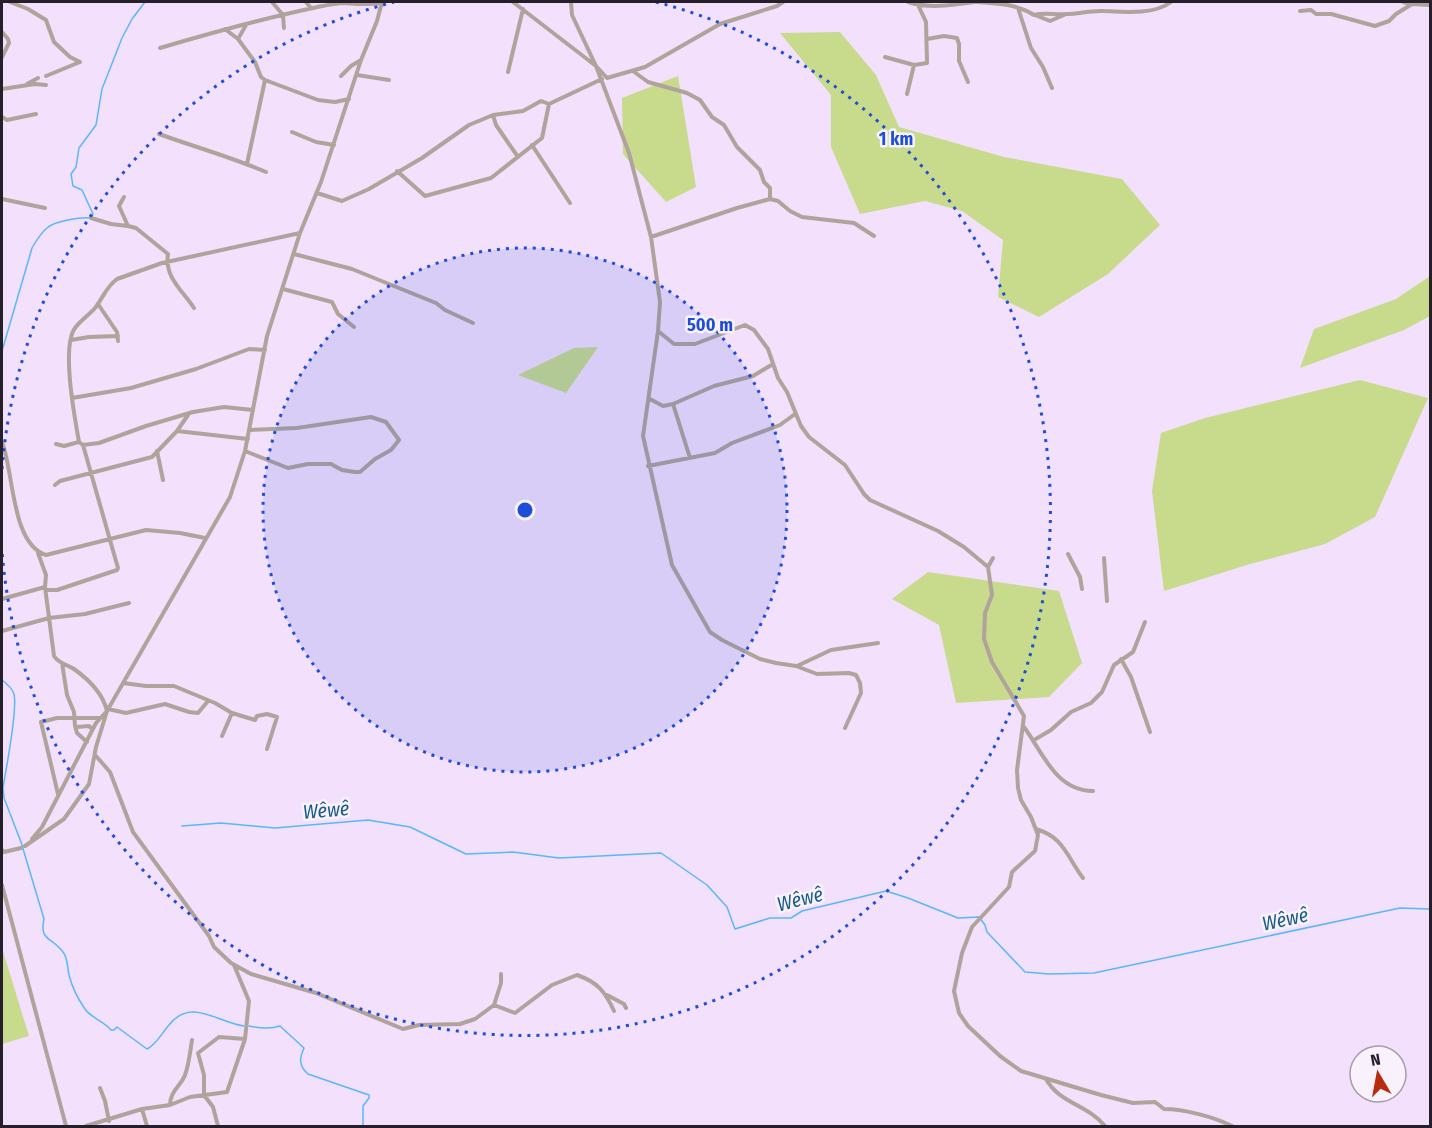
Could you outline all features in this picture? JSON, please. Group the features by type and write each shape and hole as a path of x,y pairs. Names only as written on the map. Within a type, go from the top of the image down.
{"street":[{"path":"10,2 46,20 54,42 70,57 80,62 46,76"},
{"path":"272,2 283,15 284,28"},
{"path":"306,2 311,8"},
{"path":"2,442 25,539 38,553 46,575 45,589 54,656 58,663 75,670 95,687 107,710 89,784 64,819 25,846 42,827 93,730 107,710 123,684 230,496 245,452 265,350 300,233 317,194 382,2 367,5 342,3 311,8 264,18 160,48"},
{"path":"513,2 596,66 608,78"},
{"path":"571,2 572,15 596,66 629,153 651,237 660,302 650,399 643,436 672,565 710,632 731,646 759,659 796,666 818,674 849,673 858,678 861,693 845,728"},
{"path":"317,194 342,201 369,189 422,158 469,125 493,115 524,111 541,101 549,104 601,80 645,68 720,24 783,2"},
{"path":"909,2 918,5 1006,3 1034,15 1043,13 1066,15 1103,11 1131,12 1148,10 1171,2"},
{"path":"1403,2 1429,4"},
{"path":"1300,11 1311,10 1316,14 1331,14 1375,26 1389,21 1412,4"},
{"path":"885,57 914,65 927,63 926,22 918,5"},
{"path":"1018,8 1030,48 1043,67 1052,87"},
{"path":"508,72 523,9"},
{"path":"238,39 246,25"},
{"path":"225,29 238,39 265,80 318,100 335,102 349,99"},
{"path":"2,32 9,43 2,57"},
{"path":"927,39 944,36 957,38 959,61 968,82"},
{"path":"341,76 361,60"},
{"path":"907,94 914,65"},
{"path":"633,71 648,82 687,93 700,100 712,117 724,125 737,147 760,170 764,182 770,188 770,200"},
{"path":"357,75 389,80"},
{"path":"24,86 38,78"},
{"path":"247,164 265,80"},
{"path":"2,89 46,85"},
{"path":"397,171 425,196 491,178 542,138 549,104"},
{"path":"2,117 7,120 36,114"},
{"path":"493,115 496,125 518,157"},
{"path":"292,132 316,142 334,145"},
{"path":"159,134 266,172"},
{"path":"532,146 570,203"},
{"path":"124,197 119,206 128,225"},
{"path":"2,199 45,208"},
{"path":"651,237 737,208 770,200 778,201 790,212 802,217 854,223 874,236"},
{"path":"91,218 136,228 165,252 168,255 165,262 170,277 194,308"},
{"path":"2,598 45,589 57,590 118,568 81,443 72,398 70,340 74,329 110,284 117,279 165,262 300,233"},
{"path":"294,254 352,269 436,303 445,310 473,323"},
{"path":"283,289 332,302 338,314 354,327"},
{"path":"70,340 89,337 118,339 97,303"},
{"path":"658,331 674,344 695,344 745,326 754,330 764,342 801,426 809,437 845,465 864,494 870,500 938,531 988,567"},
{"path":"72,398 131,388 196,369 249,349 265,350"},
{"path":"650,399 663,405 673,404 714,386 753,376 773,364"},
{"path":"673,404 690,458"},
{"path":"56,444 64,446 99,443 146,426 224,407 253,410"},
{"path":"55,484 152,457 177,431 188,414"},
{"path":"648,466 715,453 732,443 780,425 795,414"},
{"path":"245,452 288,468 331,464 342,470 360,472 375,459 391,450 399,440 386,422 371,417 297,428 249,430"},
{"path":"177,431 248,439"},
{"path":"157,451 163,480"},
{"path":"38,553 46,555 146,530 205,538"},
{"path":"1068,554 1080,577 1082,590"},
{"path":"993,558 988,567 992,595 985,613 984,639 992,662 1024,716 1017,770 1018,788 1021,800 1038,835 1035,851 1012,872 1009,887 972,927 962,953 954,991 959,1013 968,1026 1000,1056 1021,1071 1133,1103 1155,1102 1164,1109 1178,1109 1232,1126"},
{"path":"1104,558 1107,601"},
{"path":"2,632 49,618 85,614 129,603"},
{"path":"1034,740 1051,730 1071,712 1091,703 1102,692 1114,665 1133,652 1145,622"},
{"path":"796,666 831,650 878,643"},
{"path":"1121,659 1131,677 1150,732"},
{"path":"62,663 67,695 74,712 77,733 87,742"},
{"path":"123,684 146,687 174,686 232,713 255,720 257,716 263,714 277,717 267,749"},
{"path":"107,710 126,713 165,704 198,713 208,701"},
{"path":"222,736 232,713"},
{"path":"58,795 41,722 44,719 73,717 100,718"},
{"path":"75,726 77,728 92,726 93,730"},
{"path":"1024,727 1046,763 1062,780 1083,791 1093,791"},
{"path":"95,755 110,772 133,832 209,936 214,947 234,965 251,974 347,1004 403,1029 419,1025 460,1023 475,1019 494,1005 501,983 501,974"},
{"path":"1035,828 1062,843 1073,865 1083,878"},
{"path":"2,850 4,852 21,848"},
{"path":"2,885 66,1126"},
{"path":"86,1126 109,1121 142,1109 170,1105 190,1097 227,1092 245,1039 249,1001 234,965"},
{"path":"494,1005 515,1013 552,985 577,975 590,980 606,995 624,1004 627,1008"},
{"path":"606,995 614,1011"},
{"path":"218,1126 213,1107 204,1095 204,1075 198,1053 219,1037 245,1039"},
{"path":"170,1105 171,1094 184,1079 192,1040"},
{"path":"1046,1079 1051,1089 1088,1110 1105,1126"},
{"path":"99,1088 105,1101 109,1121"},
{"path":"142,1109 147,1126"}],"green space":[{"path":"840,32 876,75 899,127 1004,157 1122,179 1160,225 1108,274 1039,317 998,297 1003,240 962,211 925,201 860,214 831,147 831,95 780,33"},
{"path":"678,76 696,187 666,202 623,154 622,98"},
{"path":"1430,276 1430,316 1404,330 1300,368 1314,329 1396,299"},
{"path":"598,347 566,393 518,375 574,348"},
{"path":"1360,380 1428,398 1375,517 1325,544 1250,564 1164,591 1152,491 1161,433 1205,418"},
{"path":"928,572 1059,591 1082,663 1049,697 956,703 939,625 892,599"},
{"path":"2,948 29,1036 2,1044"}],"waterway":[{"path":"2,351 32,248 37,240 55,223 91,218 93,214 82,190 73,186 71,174 76,167 79,148 96,125 102,89 122,38 132,19 145,2"},
{"path":"2,680 13,692 15,702 3,788 4,798 21,842 44,919 43,931 65,954 72,984 85,1009 111,1030 117,1027 147,1049 177,1017 186,1013 204,1014 244,1026"},
{"name":"Wêwê","path":"182,826 221,823 275,828 368,820 410,827 466,854 513,852 559,858 661,853 707,885 727,907 735,929 770,918 791,918 802,911 886,891 958,918 979,917 987,932 1025,972 1049,974 1094,973 1400,908 1430,909"},
{"path":"249,1026 265,1028 280,1026 304,1048 301,1062 308,1074 369,1095 363,1106 363,1126"}]}
